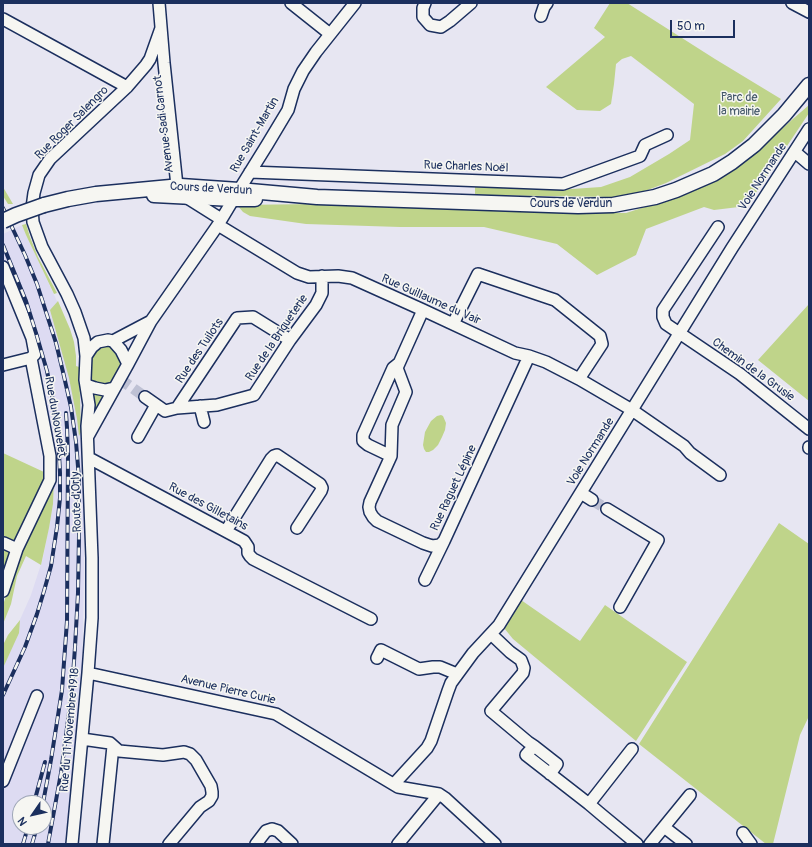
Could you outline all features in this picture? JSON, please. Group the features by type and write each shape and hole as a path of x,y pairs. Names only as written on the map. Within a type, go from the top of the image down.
{"main road":[{"name":"Cours de Verdun","path":"3,221 16,215 68,199 106,193 183,187 236,194 578,206 613,205 655,197 676,190 712,174 732,162 754,145 784,115 809,85"},
{"name":"Cours de Verdun","path":"106,193 164,196 183,187"}],"street":[{"name":"Avenue Sadi Carnot","path":"159,3 161,28 183,187"},
{"path":"291,3 330,34"},
{"name":"Rue Saint-Martin","path":"128,364 151,321 220,222 288,110 294,89 309,62 355,3"},
{"path":"425,3 423,8 423,17 430,26 441,27 471,3"},
{"path":"542,16 544,7 547,3"},
{"path":"792,3 809,12"},
{"path":"3,19 128,87"},
{"name":"Rue Roger Salengro","path":"86,356 84,338 75,312 42,247 33,222 32,208 34,193 39,175 50,159 128,87 146,65 150,59 161,28"},
{"name":"Avenue Sadi Carnot","path":"150,59 157,60 167,65"},
{"name":"Voie Normande","path":"394,784 427,748 431,741 451,683 473,653 499,625 763,200 809,129"},
{"name":"Rue Charles Noël","path":"250,172 563,184 640,156 645,144 667,135"},
{"path":"795,152 809,164"},
{"name":"Rue Guillaume du Vair","path":"183,187 220,222 297,273 309,277 338,276 352,278 515,353 530,356 546,362 579,379 632,410 684,446 690,453 720,475"},
{"name":"Chemin de la Grusie","path":"718,227 664,310 663,317 666,324 740,374 809,429"},
{"name":"Rue du Nouvelet","path":"3,267 32,338 35,354 33,357 50,456 50,480 17,549 3,591"},
{"path":"453,324 478,274 555,300 600,336 602,344 579,379"},
{"name":"Rue de la Briqueterie","path":"145,397 165,411 177,408 217,405 254,395 290,340 316,305 322,293 322,276"},
{"path":"391,456 368,445 363,441 363,436 393,368 398,364 423,310"},
{"name":"Rue des Tuilots","path":"177,408 237,318 253,317 290,340"},
{"name":"Rue Saint-Martin","path":"113,341 151,321"},
{"path":"88,436 128,364 121,350 113,341 108,340 98,342 92,347 86,356 86,385 105,390 114,388"},
{"name":"Rue Raguet Lépine","path":"398,364 396,368 406,392 392,425 391,456 369,507 370,512 377,521 432,546 440,545 444,541 530,356"},
{"path":"3,365 33,357"},
{"name":"Route d'Orly","path":"86,385 89,405 87,426 92,558 92,618"},
{"path":"138,437 156,405"},
{"path":"200,406 204,422"},
{"path":"226,531 271,459 277,455 320,484 322,488 297,528"},
{"name":"Rue des Gilletains","path":"89,458 244,541 247,544 248,553 253,559 371,619"},
{"path":"581,493 592,500"},
{"path":"607,509 658,540 620,607"},
{"path":"425,580 444,541"},
{"path":"3,544 17,549"},
{"name":"Rue du 11 Novembre 1918","path":"72,844 92,618"},
{"path":"491,634 521,660 524,668 523,672 491,711 534,746 526,755 637,844"},
{"path":"377,658 381,650 419,669 440,667 457,674"},
{"name":"Avenue Pierre Curie","path":"88,673 276,714 398,787 439,794"},
{"path":"3,780 37,696"},
{"path":"82,739 110,743 119,751 163,756 180,752 188,753 196,760 212,786 212,792 209,801 200,807 169,844"},
{"path":"104,844 113,746"},
{"path":"589,804 632,749"},
{"path":"398,844 439,794 446,798 495,844"},
{"path":"650,844 690,795"},
{"path":"664,827 686,844"},
{"path":"256,844 266,831 272,829 278,831 292,844"},
{"path":"743,833 751,844"}],"shaded area":[{"path":"22,225 70,329 74,342 76,366 79,367 84,498 82,670 65,844 3,844 3,654 31,595 43,558 53,504 56,454 46,406 49,404 35,342 3,262 3,234"}],"green space":[{"name":"Parc de la mairie","path":"610,3 627,3 781,99 743,141 725,154 666,183 645,191 614,197 475,195 475,187 557,190 601,187 630,177 690,140 694,104 631,56 622,59 616,64 611,104 600,111 577,110 546,87 605,37 594,28"},
{"path":"809,105 809,113 747,206 714,210 704,207 646,229 636,255 597,275 557,244 484,227 400,227 306,224 250,216 243,212 237,205 315,204 571,213 626,213 667,200 712,182 747,159"},
{"path":"3,187 13,204 8,204 3,196"},
{"path":"26,224 38,257 57,293 54,294 26,235 22,225"},
{"path":"58,301 70,329 74,342 76,366 79,367 81,432 79,436 69,378 50,310"},
{"path":"809,304 809,401 758,360"},
{"path":"108,344 122,358 122,366 113,382 105,386 94,384 89,379 88,359 98,346"},
{"path":"94,393 106,394 96,414 94,411"},
{"path":"441,415 446,423 445,430 438,445 433,450 426,452 423,445 425,432 431,421 437,416"},
{"path":"3,453 44,472 47,477 11,551 3,579"},
{"path":"54,479 53,504 41,565 26,556 17,576 11,604 3,624 3,605 16,566"},
{"path":"779,523 809,544 809,716 800,735 773,844 766,844 639,744"},
{"path":"521,600 580,641 605,605 687,662 636,741 513,639 504,628"},
{"path":"20,620 19,633 3,668 3,645 8,635"}],"tunnel":[{"path":"120,379 145,397"},
{"path":"592,500 607,509"}],"railway":[{"path":"3,208 37,284 56,343 71,407 79,479 78,593 72,690 61,773 48,844"},
{"path":"3,245 26,301 47,371 58,434 60,473 60,498 51,566 37,614 25,647 3,695"},
{"path":"44,795 62,690 67,621 68,454 66,413"},
{"path":"36,795 45,762"},
{"path":"23,844 26,835"},
{"path":"32,844 35,835"}]}
